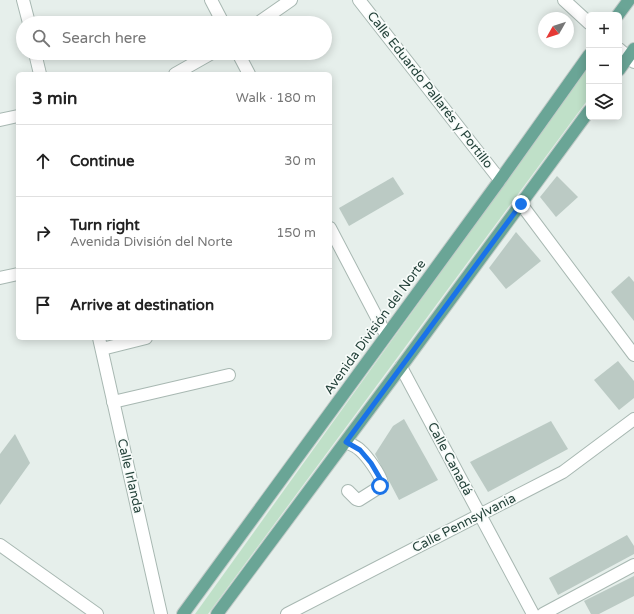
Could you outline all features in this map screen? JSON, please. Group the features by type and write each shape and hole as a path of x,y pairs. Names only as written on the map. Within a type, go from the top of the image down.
{"main road":[{"path":"620,12 629,0"},
{"path":"622,65 629,54"},
{"name":"Avenida División del Norte","path":"183,614 586,60"},
{"path":"217,614 401,368 586,115"}],"street":[{"path":"23,0 27,16"},
{"path":"211,0 219,16"},
{"path":"268,16 291,0"},
{"name":"Calle Eduardo Pallarés y Portillo","path":"359,0 500,180"},
{"path":"564,0 586,20"},
{"path":"37,60 40,72"},
{"path":"179,72 200,60"},
{"path":"242,60 248,72"},
{"path":"0,120 16,116"},
{"path":"521,204 634,355"},
{"path":"332,232 386,335"},
{"path":"0,278 16,274"},
{"path":"100,343 128,340"},
{"name":"Calle Irlanda","path":"100,343 161,614"},
{"name":"Calle Canadá","path":"401,368 533,614"},
{"path":"113,402 229,375"},
{"name":"Calle Pennsylvania","path":"287,614 563,472 634,419"},
{"path":"346,442 360,450 371,463 382,483 378,488 359,500 352,496 348,491"},
{"path":"1,547 97,614"},
{"path":"543,614 634,565"}],"green space":[{"path":"586,70 586,102 208,614 195,614"}],"building":[{"path":"557,176 578,197 556,217 540,197"},
{"path":"393,177 404,194 349,226 339,208"},
{"path":"516,232 541,261 506,289 489,268"},
{"path":"629,276 634,282 634,321 611,292"},
{"path":"618,361 634,381 634,398 619,410 594,380"},
{"path":"404,419 438,480 399,500 375,454 393,426"},
{"path":"551,421 568,449 488,492 470,462"},
{"path":"15,434 30,463 0,505 0,454"},
{"path":"627,535 634,546 634,554 558,595 549,578"},
{"path":"634,576 634,596 599,614 591,614 584,601"}],"route":[{"path":"380,486 382,483 381,480 371,463 360,450 346,442 521,204"}]}
